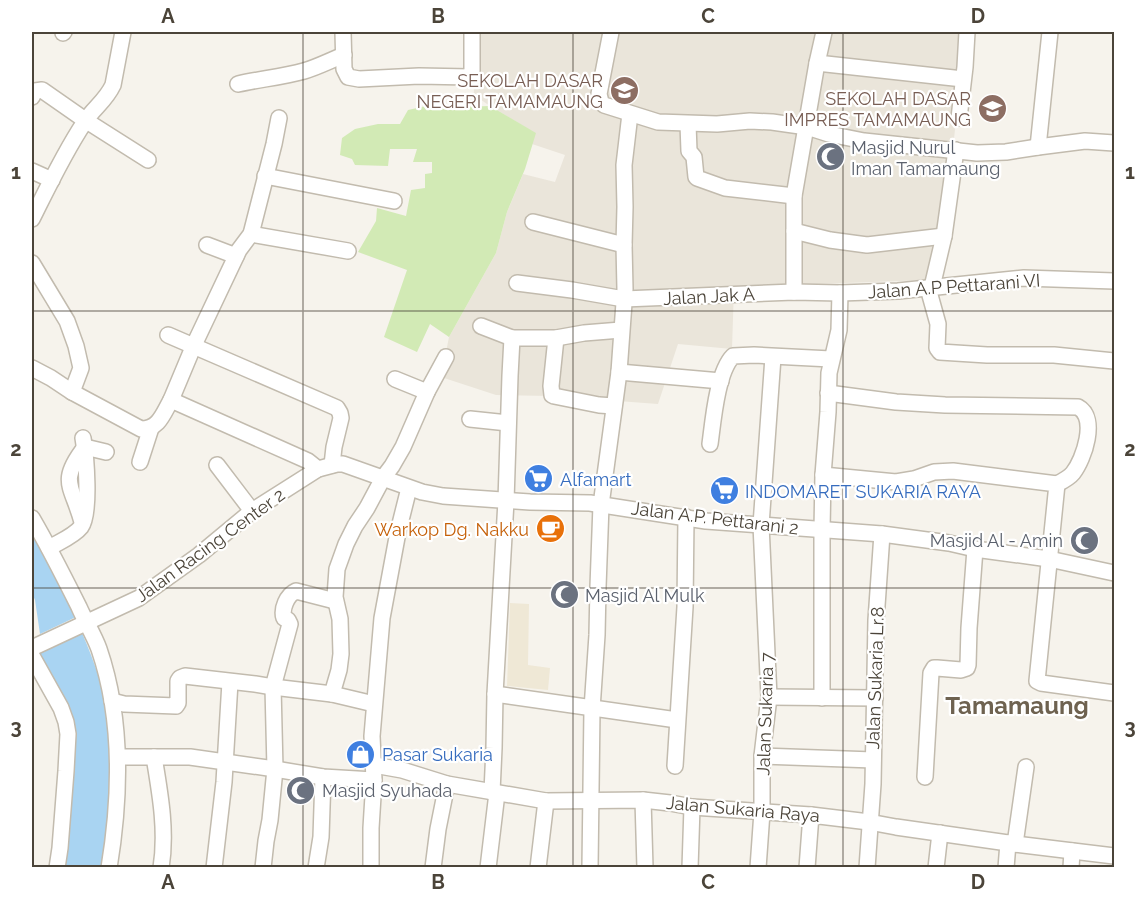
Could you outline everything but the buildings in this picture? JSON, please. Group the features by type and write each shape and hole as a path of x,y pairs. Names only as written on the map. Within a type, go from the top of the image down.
{"street":[{"path":"32,219 85,120 105,100 113,85 123,32"},
{"path":"343,32 344,69 348,77 379,79 419,76 470,77 472,75 472,32"},
{"path":"611,32 600,99 604,105 658,122 717,124 750,121 807,127 864,141 977,153 1085,141 1114,142"},
{"path":"794,292 794,196 824,32"},
{"path":"959,118 966,32"},
{"path":"1038,147 1050,32"},
{"path":"238,84 301,72 344,55"},
{"path":"817,63 963,79"},
{"path":"32,97 35,91 42,90 148,160"},
{"path":"590,867 592,709 601,505 619,372 626,279 624,165 630,114"},
{"path":"32,368 141,429 150,428 157,423 171,400 236,256 251,234 279,118"},
{"path":"688,124 689,151 694,157 696,177 726,188 794,196"},
{"path":"956,150 944,236 930,288 938,324 937,348 940,352 1054,355 1114,361"},
{"path":"32,171 51,180"},
{"path":"265,176 394,201"},
{"path":"533,222 624,245"},
{"path":"794,231 830,240 867,245 944,236"},
{"path":"251,234 348,251"},
{"path":"207,245 236,256"},
{"path":"32,263 67,321 76,346 81,368 72,392"},
{"name":"Jalan A.P Pettarani VI","path":"794,292 898,291 1024,278 1114,281"},
{"name":"Jalan Jak A","path":"517,283 624,299 794,292"},
{"path":"822,698 823,475 831,359 839,330 840,293"},
{"path":"480,326 512,338 556,338 621,330"},
{"path":"168,335 337,408 341,418 334,447 325,467 171,400"},
{"path":"488,867 495,793 495,694 512,338"},
{"path":"556,338 552,395 614,406"},
{"path":"710,444 721,381 733,356 831,359"},
{"path":"332,694 341,654 340,619 335,601 336,577 346,544 382,478 403,447 427,392 446,357"},
{"name":"Jalan Sukaria 7","path":"758,867 762,812 762,756 769,697 761,525 773,357"},
{"path":"619,372 721,381"},
{"path":"395,379 427,392"},
{"path":"823,475 896,482 934,472 953,471 1057,484 1072,475 1080,460 1088,428 1085,412 1078,407 896,402 828,393"},
{"path":"471,419 508,423"},
{"path":"140,462 150,428"},
{"path":"49,548 79,530 83,524 87,507 84,442 106,452"},
{"name":"Jalan A.P. Pettarani 2","path":"325,467 344,464 409,488 442,496 506,501 573,502 706,521 882,534 1048,559 1114,573"},
{"path":"218,465 252,511"},
{"name":"Jalan Racing Center 2","path":"33,650 139,598 199,555 252,511 325,467"},
{"path":"1057,484 1036,681 1114,693"},
{"path":"370,867 374,773 372,736 382,618 398,532 409,488"},
{"path":"32,518 49,548 84,624 98,647 112,701 118,757 117,797 109,867"},
{"path":"675,766 685,607 686,518"},
{"name":"Jalan Sukaria Lr.8","path":"867,867 873,784 876,620 882,534"},
{"path":"925,777 931,673 934,668 961,670 967,668 968,665 975,549"},
{"path":"263,867 275,769 273,687 290,624 282,616 287,598 296,591 335,601"},
{"path":"33,650 61,708 68,735 57,867"},
{"path":"112,701 124,704 176,706 178,681 183,677 197,677 332,694 374,704"},
{"path":"214,867 224,782 230,682"},
{"path":"495,694 677,720"},
{"path":"769,697 875,698"},
{"path":"762,756 873,760"},
{"name":"Jalan Sukaria Raya","path":"118,757 190,757 324,777 402,770 447,784 546,801 643,800 692,807 811,815 1011,844 1114,856"},
{"path":"154,757 162,806 161,867"},
{"path":"1006,867 1026,767"},
{"path":"316,867 321,837 324,777"},
{"path":"433,867 447,784"},
{"path":"643,800 645,867"},
{"path":"538,867 546,801"},
{"path":"690,867 692,807"},
{"path":"807,867 811,815"},
{"path":"936,867 940,833"},
{"path":"1071,850 1071,867"}],"shaded area":[{"path":"472,32 965,32 943,246 928,280 734,287 732,349 678,344 658,404 551,396 496,395 441,377 449,337 496,253 507,212 523,174 555,182 565,155 532,144 535,133 474,95"},
{"path":"510,603 529,604 528,665 550,668 548,690 507,686"}],"green space":[{"path":"426,106 490,106 536,133 525,169 507,212 496,253 449,337 430,324 417,352 384,337 407,270 358,252 376,221 377,208 406,216 411,190 425,188 425,174 432,173 432,162 413,162 417,149 390,149 388,166 355,165 352,159 340,155 342,138 355,129 378,124 400,124 408,110"}],"water":[{"path":"32,534 78,616 40,634 32,593"},
{"path":"82,633 102,687 111,739 110,794 103,867 63,867 73,786 71,736 38,654"}],"place":[{"name":"SEKOLAH DASAR NEGERI TAMAMAUNG","path":"624,90"},
{"name":"SEKOLAH DASAR IMPRES TAMAMAUNG","path":"992,108"},
{"name":"Masjid Nurul Iman Tamamaung","path":"830,157"},
{"name":"Alfamart","path":"539,479"},
{"name":"INDOMARET SUKARIA RAYA","path":"724,491"},
{"name":"Warkop Dg. Nakku","path":"550,529"},
{"name":"Masjid Al - Amin","path":"1084,540"},
{"name":"Masjid Al Mulk","path":"564,595"},
{"name":"Pasar Sukaria","path":"361,754"},
{"name":"Masjid Syuhada","path":"301,790"}],"district":[{"name":"Tamamaung","path":"1017,705"}]}
